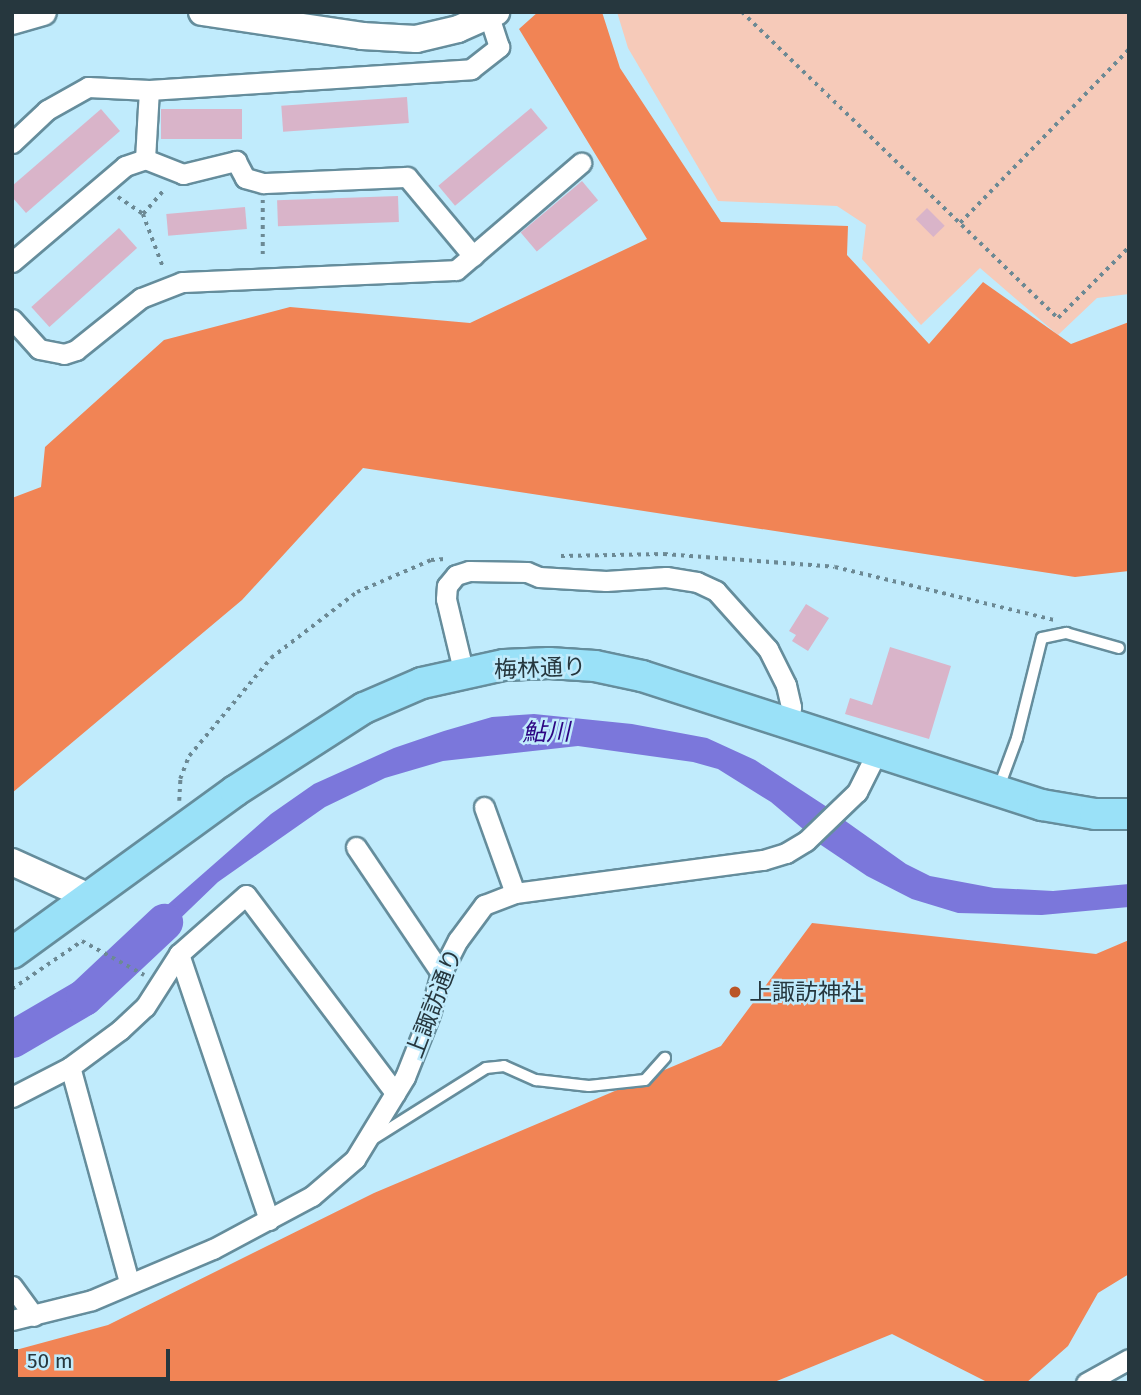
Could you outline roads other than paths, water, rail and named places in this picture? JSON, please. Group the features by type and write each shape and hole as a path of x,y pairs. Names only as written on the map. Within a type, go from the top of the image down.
{"main road":[{"name":"梅林通り","path":"12,953 235,791 364,708 422,683 515,664 596,666 687,689 1042,805 1095,814 1129,814"}],"street":[{"path":"12,21 43,12"},
{"path":"12,144 47,110 88,87 149,90 471,69 499,47 493,14 458,29 416,38 362,36 202,12"},
{"path":"145,159 149,90"},
{"path":"12,262 125,166 145,159 183,174 236,161 245,178 263,183 407,177 473,256"},
{"path":"12,319 39,349 64,354 76,350 141,298 182,282 456,270 581,163"},
{"path":"464,674 446,599 447,586 456,575 469,571 527,572 539,577 606,581 666,577 697,582 716,591 768,649 786,685 791,707 789,722"},
{"name":"上諏訪通り","path":"12,1320 92,1300 128,1282 213,1249 312,1196 355,1158 395,1093 405,1076 430,1014 441,972 458,940 484,905 515,893 764,860 786,853 806,841 842,807 867,778 877,752"},
{"path":"484,807 515,893"},
{"path":"356,847 441,972"},
{"path":"12,862 88,897"},
{"path":"12,1097 70,1067 120,1030 145,1007 179,954 246,895 395,1093"},
{"path":"179,954 269,1220"},
{"path":"70,1067 128,1282"},
{"path":"12,1286 34,1316"},
{"path":"1086,1383 1129,1359"}],"lane":[{"path":"998,791 1017,738 1042,638 1066,633 1119,648"},
{"path":"363,1144 485,1068 504,1066 536,1080 589,1086 645,1080 665,1058"}],"water":[{"path":"534,714 632,724 707,738 755,760 827,807 803,829 771,802 718,769 693,762 578,746 443,761 385,778 325,807 218,882 136,961 116,950 271,814 314,784 394,748 444,731 492,717"},
{"path":"844,820 906,864 930,876 994,888 1053,891 1129,884 1129,907 1042,915 958,913 912,899 867,876 818,843"},
{"path":"108,960 128,970 104,996 12,1047 12,1027 75,989"}],"waterway":[{"name":"鮎川","path":"12,1039 84,997 164,922"}],"place":[{"name":"上諏訪神社","path":"735,992"}]}
